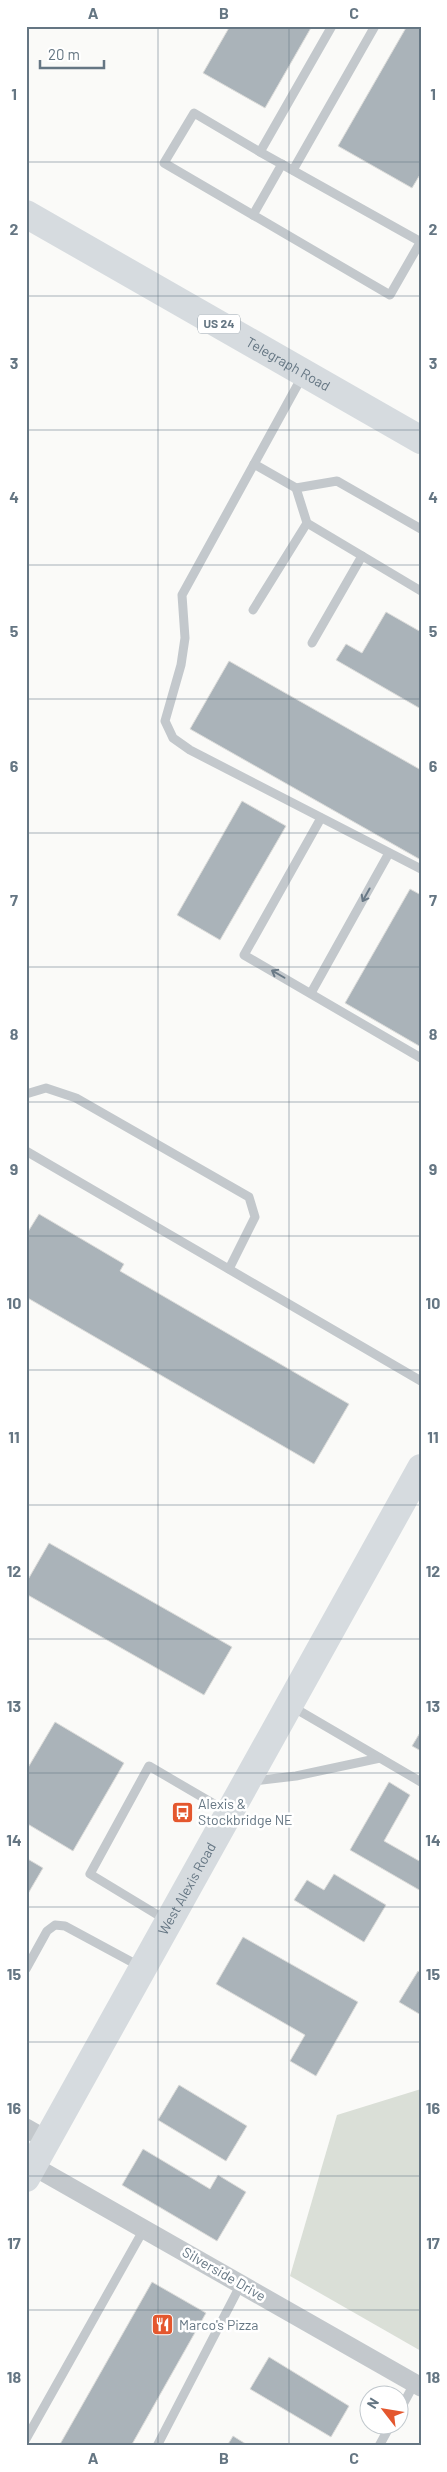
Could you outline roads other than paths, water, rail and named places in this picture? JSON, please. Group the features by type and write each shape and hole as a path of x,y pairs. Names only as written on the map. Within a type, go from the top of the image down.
{"main road":[{"name":"Telegraph Road","path":"26,214 421,440"},
{"name":"West Alexis Road","path":"30,2172 37,2134 142,1968 421,1468"}],"street":[{"name":"Silverside Drive","path":"30,2172 144,2229 418,2386"}],"lane":[{"path":"260,152 332,26"},
{"path":"293,170 375,26"},
{"path":"194,112 260,152 421,242 390,295 164,163 194,112"},
{"path":"254,215 282,164"},
{"path":"304,373 182,595 185,638 181,665 165,721 173,738 190,750 421,868"},
{"path":"254,464 296,488 337,481 421,529"},
{"path":"296,488 307,523 421,591"},
{"path":"253,610 307,523"},
{"path":"312,643 362,556"},
{"path":"321,818 244,955 421,1058"},
{"path":"311,993 389,853"},
{"path":"26,1094 46,1088 76,1098 249,1197 255,1216 229,1269"},
{"path":"26,1151 421,1381"},
{"path":"288,1705 421,1782"},
{"path":"245,1782 296,1776 380,1758"},
{"path":"168,1922 90,1874 149,1766 228,1812"},
{"path":"26,1969 47,1931 55,1925 65,1926 142,1968"},
{"path":"26,2439 144,2229"},
{"path":"157,2446 241,2284"},
{"name":"Silverside Drive","path":"410,2397 418,2386"},
{"path":"379,2446 386,2434"}],"place":[{"name":"Alexis & Stockbridge NE","path":"182,1812"},
{"name":"Marco's Pizza","path":"163,2325"}]}
